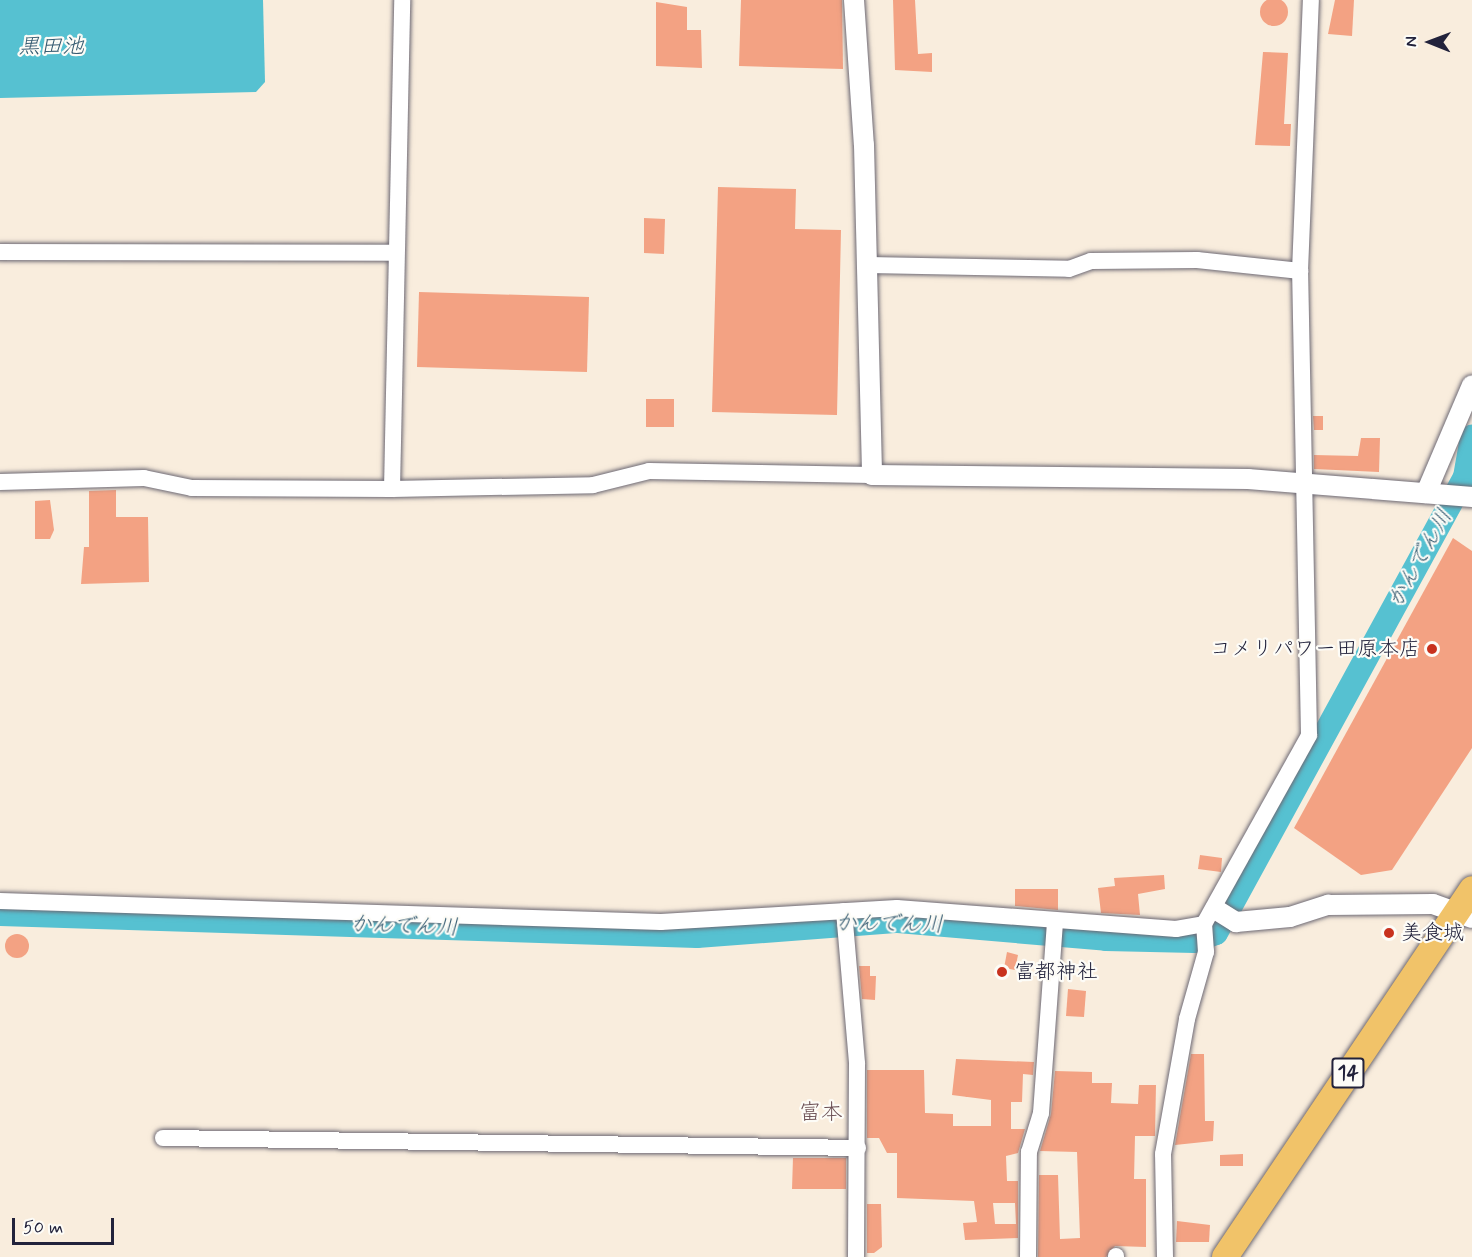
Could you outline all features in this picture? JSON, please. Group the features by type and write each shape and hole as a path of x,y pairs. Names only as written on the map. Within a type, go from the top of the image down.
{"main road":[{"name":"14","path":"1225,1257 1465,914 1472,889"}],"street":[{"path":"392,489 395,253 402,0"},
{"path":"854,0 868,265 872,475"},
{"path":"1165,1257 1163,1154 1187,1020 1206,952 1209,917 1309,735 1302,486 1300,271 1311,0"},
{"path":"0,252 395,253"},
{"path":"868,265 1069,269 1091,261 1197,260 1300,271"},
{"path":"1435,494 1472,385"},
{"path":"0,482 144,478 192,488 392,489 593,485 649,471 1225,479 1472,497"},
{"path":"0,901 661,922 897,908 1055,922 1176,929 1209,917 1236,922 1290,917 1328,905 1433,904 1465,914"},
{"path":"844,911 858,1148 856,1257"},
{"path":"1028,1257 1029,1152 1041,1113 1055,922"},
{"path":"163,1138 858,1148"}],"water":[{"name":"黒田池","path":"0,0 263,0 265,82 256,92 0,98"}],"building":[{"path":"1274,-2 1284,2 1288,12 1284,22 1274,26 1264,22 1260,12 1264,2"},
{"path":"741,0 842,0 843,69 739,66"},
{"path":"893,0 915,0 918,54 932,53 932,72 895,70"},
{"path":"1335,0 1354,0 1352,36 1328,34"},
{"path":"656,2 687,7 687,30 701,30 702,68 656,66"},
{"path":"1263,52 1288,53 1284,124 1291,124 1290,146 1255,145"},
{"path":"718,187 796,189 795,229 841,230 837,415 712,412"},
{"path":"644,218 665,219 664,254 644,253"},
{"path":"419,292 589,297 587,372 417,367"},
{"path":"646,399 674,399 674,427 646,427"},
{"path":"1313,416 1323,416 1323,430 1314,430"},
{"path":"1361,438 1380,438 1379,472 1314,469 1314,455 1358,456"},
{"path":"116,490 116,517 148,517 149,582 81,584 84,547 89,547 89,491"},
{"path":"50,500 54,530 50,539 35,539 35,501"},
{"name":"コメリパワー田原本店","path":"1453,538 1472,551 1472,748 1392,870 1361,875 1294,828"},
{"path":"1200,855 1222,858 1221,872 1198,869"},
{"path":"1164,875 1165,889 1138,894 1140,915 1101,913 1098,888 1115,886 1114,878"},
{"path":"1015,889 1058,889 1058,910 1015,906"},
{"path":"17,934 26,937 29,946 26,955 17,958 8,955 5,946 8,937"},
{"path":"1007,952 1018,955 1015,970 1004,968"},
{"path":"859,966 870,966 870,976 876,976 875,1000 862,999"},
{"path":"1068,989 1086,991 1084,1017 1066,1016"},
{"path":"1191,1054 1204,1054 1205,1121 1214,1121 1213,1141 1175,1145"},
{"path":"956,1059 1034,1062 1033,1075 1023,1074 1022,1102 1011,1102 1011,1129 1025,1129 1018,1153 1006,1156 1007,1181 1018,1181 1018,1238 965,1240 963,1223 977,1222 974,1201 897,1198 897,1153 887,1153 879,1138 867,1138 867,1070 924,1070 925,1113 953,1114 953,1126 991,1126 991,1100 952,1095","holes":["993,1203 1015,1203 1016,1224 995,1224"]},
{"path":"1055,1071 1092,1072 1092,1083 1112,1083 1111,1103 1138,1104 1139,1085 1156,1085 1155,1136 1135,1136 1134,1179 1146,1179 1146,1247 1115,1246 1106,1257 1038,1257 1039,1175 1058,1175 1060,1239 1080,1238 1077,1152 1040,1151 1051,1114"},
{"path":"1243,1154 1243,1166 1220,1166 1220,1155"},
{"path":"793,1158 846,1158 846,1189 792,1189"},
{"path":"867,1204 881,1204 882,1247 874,1253 867,1253"},
{"path":"1177,1221 1210,1225 1209,1242 1176,1242"}],"waterway":[{"name":"かんでん川","path":"0,914 697,936 898,921 1106,939 1195,941 1216,933 1465,477 1472,437"},
{"name":"かんでん川","path":"1465,477 1472,477"}],"place":[{"name":"コメリパワー田原本店","path":"1432,649"},
{"name":"美食城","path":"1389,933"},
{"name":"富都神社","path":"1002,972"}],"district":[{"name":"富本","path":"821,1114"}]}
